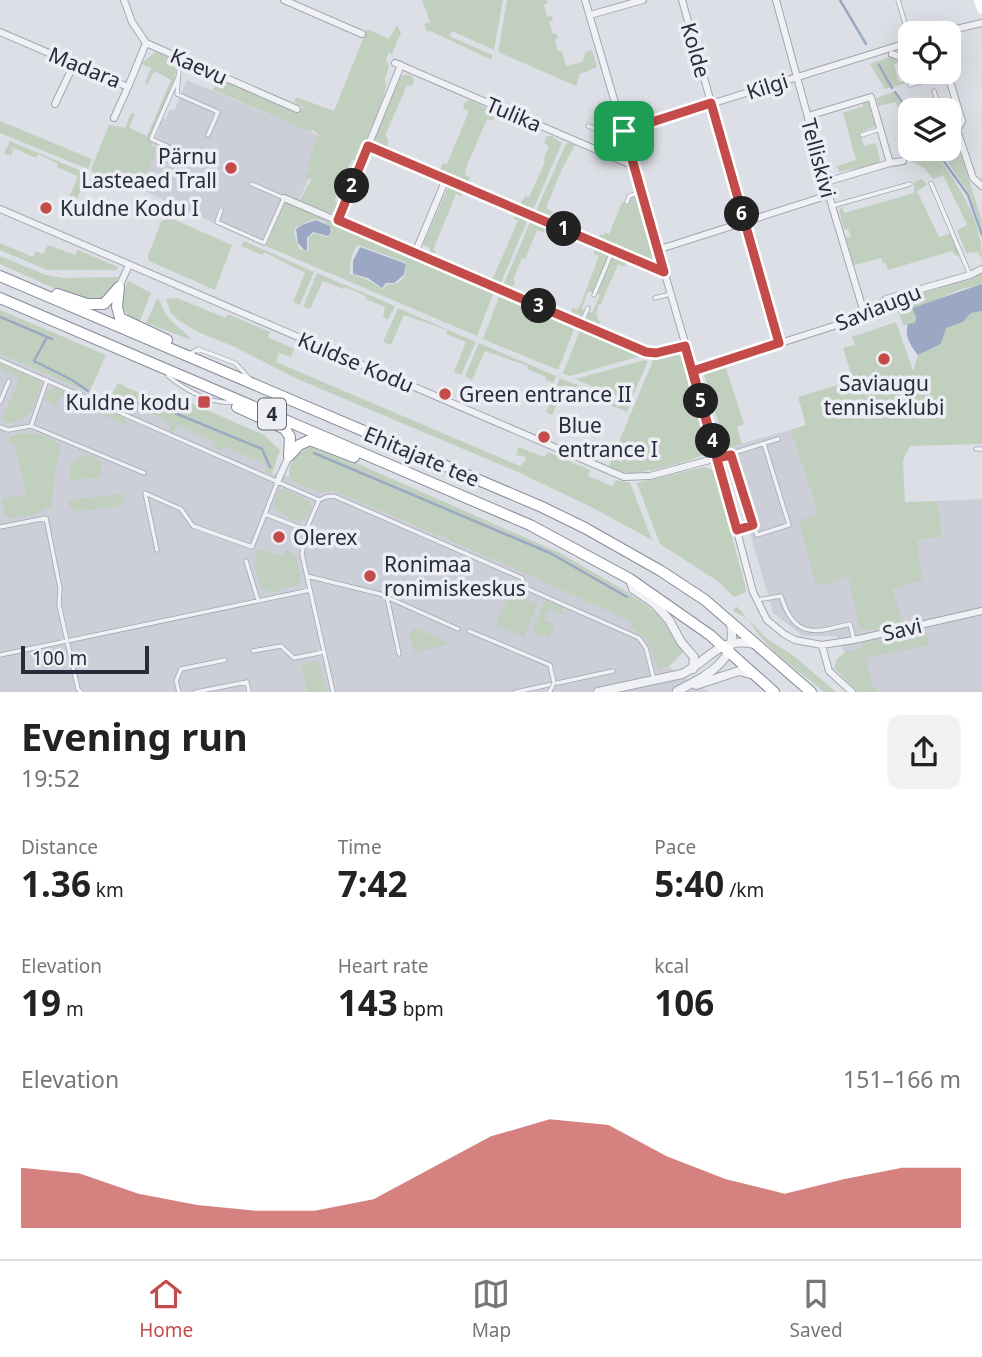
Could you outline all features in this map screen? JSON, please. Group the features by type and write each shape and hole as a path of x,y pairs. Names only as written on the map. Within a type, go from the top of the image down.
{"highway":[{"name":"Ehitajate tee","path":"0,276 585,528 661,571 730,620 811,692"},
{"path":"37,292 55,293 87,304 104,304 119,287"},
{"path":"119,287 117,307 120,317 164,338 186,355"},
{"name":"Ehitajate tee","path":"0,298 530,525 630,579 728,647 774,692"},
{"path":"148,361 168,376 285,429 290,437 289,456"},
{"path":"289,456 299,445 310,440 354,457 369,456"}],"main road":[{"path":"979,0 982,9"}],"street":[{"name":"Kaevu","path":"124,0 132,22 146,43 297,110"},
{"path":"284,0 362,34"},
{"path":"585,0 757,600 767,620 784,634 806,643 822,645 829,670 852,692"},
{"path":"590,15 643,0"},
{"name":"Kolde","path":"682,0 779,343"},
{"name":"Telliskivi","path":"775,0 832,206 866,316"},
{"path":"961,28 982,23"},
{"name":"Madara","path":"0,32 128,87 146,43"},
{"name":"Kilgi","path":"624,131 898,45"},
{"path":"892,54 898,56"},
{"path":"55,104 74,64"},
{"name":"Tulika","path":"368,146 398,64 634,166"},
{"path":"114,118 128,87"},
{"path":"808,116 871,97 890,163"},
{"path":"961,142 973,177 982,186"},
{"path":"338,220 368,146 664,272"},
{"path":"826,181 903,161"},
{"path":"415,253 446,179"},
{"path":"657,250 829,195"},
{"path":"284,198 646,352 656,353 685,346"},
{"name":"Kuldse Kodu","path":"0,209 624,477 650,476 717,458"},
{"path":"119,287 129,265"},
{"name":"Saviaugu","path":"693,371 866,316 886,299 970,275 982,269"},
{"path":"278,480 289,456"},
{"path":"630,579 633,589 655,604 669,620 681,642 694,657 693,669"},
{"name":"Savi","path":"822,645 982,611"},
{"path":"675,691 707,675 728,647 730,620"},
{"path":"598,692 635,688 682,674 728,647 754,644"},
{"path":"675,691 739,671 757,676"}],"lane":[{"path":"898,0 904,21"},
{"path":"181,58 177,94 218,112 208,135"},
{"path":"179,75 151,139 194,158"},
{"path":"934,91 936,98"},
{"path":"588,126 599,130 622,123"},
{"path":"862,135 880,129"},
{"path":"931,183 970,275"},
{"path":"221,210 217,222 264,243 284,198 252,184"},
{"path":"832,206 910,184"},
{"path":"627,202 629,196 641,192"},
{"path":"594,295 613,250"},
{"path":"655,298 670,294"},
{"path":"581,324 587,309"},
{"path":"0,360 319,500"},
{"path":"31,426 47,380"},
{"path":"0,402 9,381"},
{"path":"228,403 242,401"},
{"path":"0,427 8,430 31,426 144,472"},
{"path":"717,458 778,439"},
{"path":"731,455 757,535 789,525 764,444"},
{"path":"976,449 982,449"},
{"path":"157,551 145,493 181,509 193,526 253,547 278,480"},
{"path":"333,692 302,554 306,530 319,500 326,496 334,496 522,578 526,588 631,633 644,642 655,682"},
{"path":"265,514 306,530"},
{"path":"0,527 46,518 60,588 59,605 66,640 81,692"},
{"path":"737,530 753,525"},
{"path":"246,561 258,600"},
{"path":"307,576 387,597 458,629"},
{"path":"0,655 310,590"},
{"path":"757,600 781,596 790,618 807,631 814,632 850,624 854,640"},
{"path":"387,597 399,654"},
{"path":"469,631 550,665 554,682 550,692"},
{"path":"253,651 281,646 294,658 324,652"},
{"path":"179,692 176,681 181,669 225,660"},
{"path":"516,692 613,670"},
{"path":"196,692 247,682 249,692"}],"shaded area":[{"name":"Pärnu Lasteaed Trall","path":"187,80 327,139 299,200 293,205 284,206 266,247 140,189 158,148 153,145 161,117 166,119 170,109 174,111"},
{"path":"0,354 120,407 124,401 171,423 169,429 174,431 177,425 216,443 214,448 221,451 224,446 266,464 265,471 289,476 292,482 323,493 332,490 632,622 632,628 648,641 663,669 669,667 709,692 0,692"},
{"path":"790,430 818,515 821,586 848,575 892,589 917,540 942,537 938,501 982,499 982,692 871,692 852,672 837,636 803,636 773,613 726,448"}],"green space":[{"path":"422,0 503,0 494,50 452,31 449,36 492,55 492,60 430,31 427,32 424,24 430,22"},
{"path":"507,0 546,0 548,3 544,5 547,17 552,16 553,20 549,22 553,34 556,33 558,38 555,40 558,51 562,51 566,66 583,62 585,52 592,50 597,67 580,74 576,86 498,52"},
{"path":"397,25 401,33 391,56 390,51 386,59 389,67 385,79 386,87 356,161 352,160 350,163 335,200 340,205 338,210 327,212 300,200 311,180 305,177 311,166 307,164 319,135 313,130 310,132 213,90 219,77 299,113 303,107 294,102 296,97 334,111 367,29 389,39"},
{"path":"155,52 177,60 176,70 171,91 150,140 153,142 152,146 158,148 139,192 93,173 91,169 109,125 125,128 131,113 135,114 129,128 147,136 171,80 154,71 148,84 145,83 151,68 141,64"},
{"path":"890,57 898,60 894,65 898,84 903,84 885,89 870,64"},
{"path":"401,76 412,76 414,81 412,86 407,85 385,136 388,138 388,149 377,145 375,138"},
{"path":"893,92 898,99 898,108 896,102 878,106 876,98"},
{"path":"470,100 496,113 493,121 487,119 466,168 465,175 470,177 466,184 439,172 443,163 447,164 469,111 463,108 465,102"},
{"path":"862,102 869,103 875,126 860,133 864,146 876,143 880,161 866,167 839,172 837,166 856,160 843,113 863,106"},
{"path":"0,121 92,159 88,169 0,133"},
{"path":"547,136 552,136 562,143 532,212 522,208 520,204 525,196 529,197 545,162 543,160 549,146 544,143"},
{"path":"10,141 88,174 73,208 66,205 78,176 57,167 58,164 38,154 36,158 9,146 13,150 11,156 4,153"},
{"path":"566,144 575,145 546,208 553,212 547,219 535,213"},
{"path":"961,155 982,221 982,231 970,195 947,161 961,161"},
{"path":"911,161 941,161 959,188 978,229 982,259 978,252 966,253 957,230 967,225 943,175 933,179 924,168"},
{"path":"922,179 927,185 917,191 939,237 950,234 960,255 956,256 952,251 888,270 881,258 854,265 846,238 851,236 848,229 844,230 839,210 842,207 844,213 914,193 914,182"},
{"path":"449,185 462,191 462,196 456,194 432,256 429,254 430,248 423,245"},
{"path":"635,196 652,255 652,260 648,261 599,241 600,234 609,234 622,202 628,204 631,197"},
{"path":"285,201 493,294 477,336 266,246","holes":["314,219 324,221 332,229 327,237 314,233 309,237 308,252 299,249 294,232 296,227","358,245 405,262 403,279 387,284 383,289 350,274 351,258"]},
{"path":"517,214 528,219 500,285 491,281 490,277 493,278 518,221 513,218"},
{"path":"168,217 232,245 215,290 149,261 148,256 161,222"},
{"path":"531,220 545,229 544,232 537,230 525,259 522,258 512,290 503,286"},
{"path":"244,241 314,272 300,305 293,302 305,273 264,252 262,255 241,246"},
{"path":"0,243 33,257 36,251 43,254 48,245 75,255 78,250 118,267 117,270 47,270 0,250"},
{"path":"596,248 609,254 594,292 612,255 626,263 625,267 618,264 599,304 596,314 597,320 601,321 597,327 585,321 600,295 588,291 581,318 571,316 572,308 576,310 580,306 599,256 593,253"},
{"path":"0,256 46,275 63,278 118,277 109,295 103,299 83,298 0,264"},
{"path":"982,272 982,284 916,306 915,324 903,325 897,308 886,310 885,307"},
{"path":"317,273 395,306 392,313 389,312 391,313 388,320 383,317 385,307 345,287 343,289 323,281 310,309 303,307"},
{"path":"128,281 151,293 140,320 136,322 122,304"},
{"path":"499,297 574,329 558,370 483,339"},
{"path":"177,298 226,318 228,314 270,332 268,337 294,349 291,357 279,353 276,362 520,466 526,460 525,457 516,455 518,447 544,457 548,452 590,470 588,476 612,486 616,480 630,483 652,540 518,472 295,378 235,347 198,332 171,313 166,299"},
{"path":"157,299 170,319 191,340 146,323"},
{"path":"398,308 476,342 461,375 454,372 466,342 446,334 447,330 404,315 391,345 383,342"},
{"path":"0,310 106,355 89,393 0,354"},
{"path":"982,311 982,444 910,446 903,460 905,502 938,501 942,537 917,540 922,580 892,589 903,622 874,630 860,629 848,576 821,586 815,581 799,521 818,514 790,430 806,425 798,397 853,380 843,348 855,345 852,337 896,322 913,371 918,355 941,344 945,328 963,322 971,313"},
{"path":"580,330 641,356 570,376 563,373"},
{"path":"479,343 556,376 553,383 527,369 528,366 485,351 472,380 465,376"},
{"path":"675,352 683,356 687,366 708,445 707,453 681,463 637,473 609,466 654,358"},
{"path":"648,361 630,402 575,379"},
{"path":"0,363 40,381 41,384 30,412 12,423 4,422 2,418 20,379 0,369"},
{"path":"725,365 744,424 737,427 742,444 726,448 703,371"},
{"path":"560,378 629,406 627,412 608,404 609,400 565,385 552,415 546,412"},
{"path":"118,383 134,391 184,400 264,435 280,450 272,474 265,472 266,464 225,447 221,451 213,448 216,443 177,425 174,432 169,430 171,423 125,401 121,407 108,402"},
{"path":"56,388 125,417 127,426 60,396 56,406 44,400 48,391"},
{"path":"19,433 49,437 61,449 54,476 52,506 33,515 9,519 5,515 2,499 26,494 15,445 11,445 10,437"},
{"path":"312,446 320,447 560,553 660,615 683,652 669,667 658,669 648,641 632,628 631,622 332,490 323,493 292,482 289,471 293,460"},
{"path":"83,455 102,462 99,478 70,480 71,464"},
{"path":"704,467 715,474 746,589 746,592 734,597 719,582 660,544 637,483"},
{"path":"284,489 311,502 310,513 306,519 295,521 276,510 273,505 278,491"},
{"path":"121,494 126,502 114,507 76,512 68,504 69,500"},
{"path":"257,549 282,556 286,549 290,552 298,564 300,584 273,592 264,590 256,570"},
{"path":"512,589 516,590 515,595 537,604 524,637 495,625"},
{"path":"545,600 564,607 562,614 549,609 544,620 555,625 549,639 532,632"},
{"path":"736,606 747,618 733,611"},
{"path":"750,621 766,638 794,656 836,692 824,692 782,658"},
{"path":"415,628 449,643 415,653 409,633"},
{"path":"915,630 927,635 929,645 866,658 872,685 880,692 858,692 834,668 837,659 846,652 862,648 862,643"},
{"path":"318,660 327,691 307,692 301,664"}],"water":[{"path":"316,220 330,226 331,232 328,236 313,232 307,238 305,251 298,243 296,229"},
{"path":"360,247 404,263 404,275 394,283 386,283 382,288 368,278 353,274 353,261"},
{"path":"982,284 982,311 971,313 963,322 946,328 941,344 918,355 907,332 908,324 915,323 916,317 912,308"}],"waterway":[{"path":"840,0 866,44"},
{"path":"879,65 892,88"},
{"path":"895,92 899,98"},
{"path":"944,161 968,195 982,235"},
{"path":"0,317 52,339"},
{"path":"47,337 34,361 88,391"},
{"path":"112,401 125,399 170,411 262,449 270,467"},
{"path":"314,453 550,553 627,597"}],"place":[{"name":"Pärnu Lasteaed Trall","path":"231,168"},
{"name":"Kuldne Kodu I","path":"46,208"},
{"name":"Saviaugu tenniseklubi","path":"884,359"},
{"name":"Green entrance II","path":"445,394"},
{"name":"Kuldne kodu","path":"204,402"},
{"name":"Blue entrance I","path":"544,437"},
{"name":"Olerex","path":"279,537"},
{"name":"Ronimaa ronimiskeskus","path":"370,576"}],"route":[{"path":"711,103 779,343 693,371 717,458 731,455 753,525 737,530 685,346 656,353 646,352 338,220 368,146 664,272 624,131 711,103"}]}
